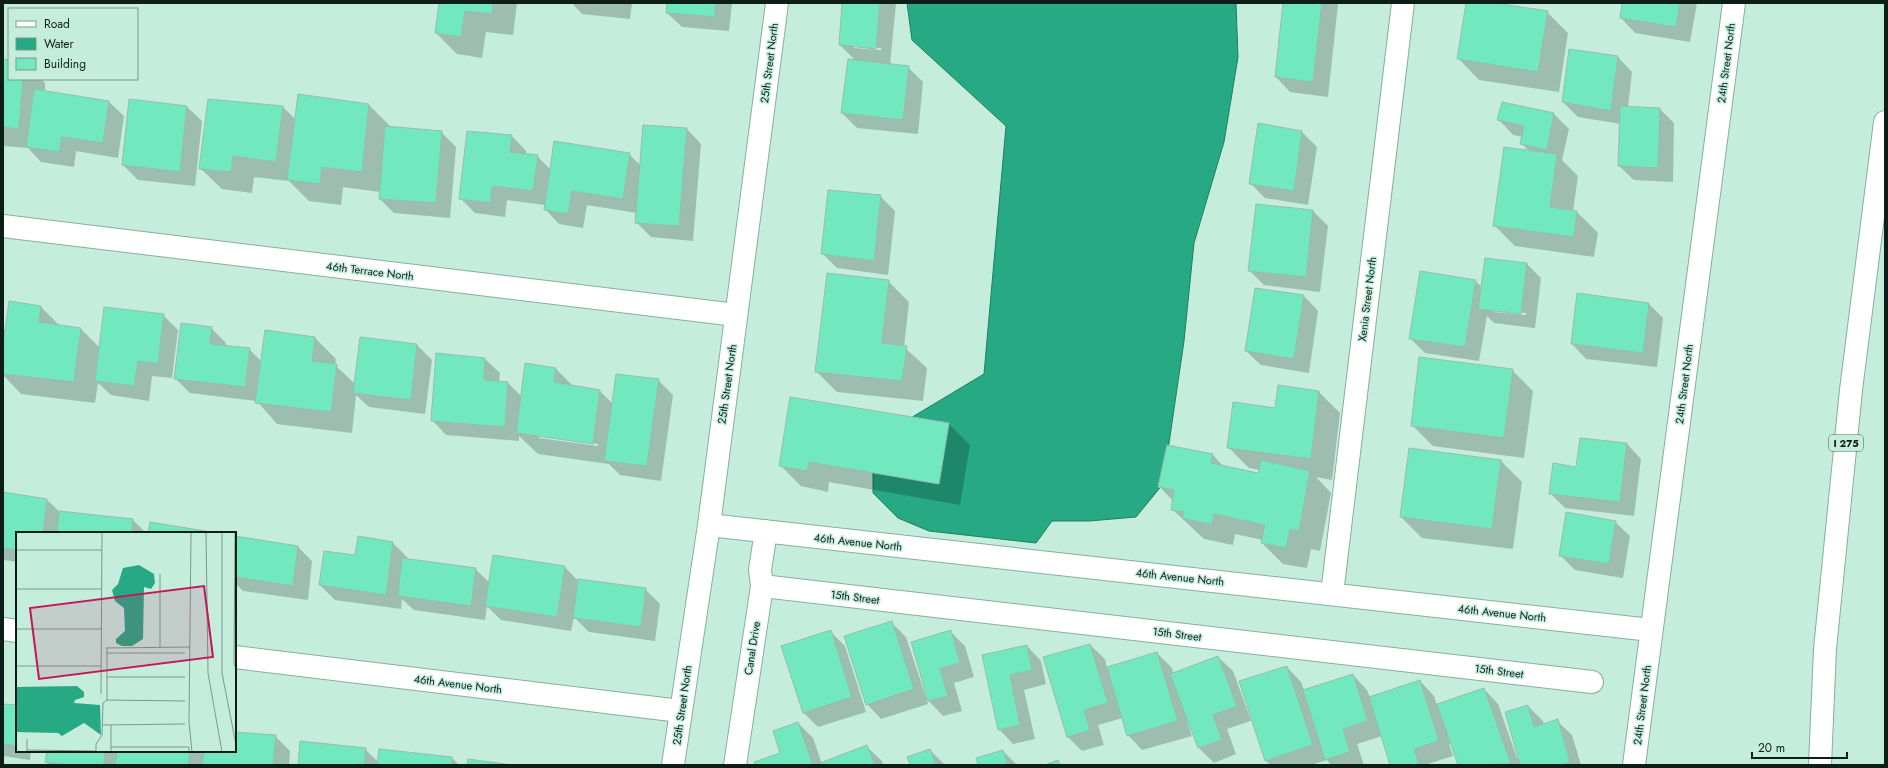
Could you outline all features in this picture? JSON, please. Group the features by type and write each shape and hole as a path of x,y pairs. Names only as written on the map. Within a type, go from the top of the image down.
{"main road":[{"name":"25th Street North","path":"673,765 709,525 777,3"},
{"name":"Xenia Street North","path":"1332,594 1403,3"},
{"name":"24th Street North","path":"1634,765 1734,3"},
{"name":"I 275","path":"1820,765 1826,649 1851,390 1885,122"},
{"name":"46th Terrace North","path":"3,226 736,315"},
{"name":"46th Avenue North","path":"709,525 1651,630"},
{"name":"Canal Drive","path":"735,765 762,586 760,570 766,531"},
{"name":"15th Street","path":"762,586 1592,682"},
{"path":"3,629 16,631"},
{"name":"46th Avenue North","path":"236,657 680,711"}],"water":[{"path":"907,3 1236,3 1238,57 1224,142 1194,243 1184,341 1163,484 1136,517 1089,521 1052,521 1036,543 929,531 898,518 873,493 873,448 914,416 984,374 1006,126 912,40"}],"building":[{"path":"439,3 493,3 492,14 465,11 461,37 435,33"},
{"path":"667,3 716,3 715,17 666,13"},
{"path":"842,3 880,3 876,49 839,45"},
{"path":"1283,3 1322,3 1313,82 1275,77"},
{"path":"1466,3 1495,3 1548,11 1538,72 1457,59"},
{"path":"1622,3 1680,3 1676,27 1620,18"},
{"path":"1569,49 1618,56 1611,111 1562,102"},
{"path":"3,59 8,60 8,80 23,80 19,129 3,127"},
{"path":"848,59 909,66 903,120 841,113"},
{"path":"34,89 109,101 103,143 62,137 59,152 26,147"},
{"path":"298,94 369,104 362,172 322,167 320,184 287,180"},
{"path":"129,99 187,106 180,172 122,165"},
{"path":"208,99 283,106 276,162 233,156 231,172 199,169"},
{"path":"1502,102 1554,113 1547,150 1520,144 1524,126 1497,120"},
{"path":"1620,106 1660,108 1658,168 1618,166"},
{"path":"1258,123 1302,131 1294,191 1249,184"},
{"path":"643,125 687,128 679,226 635,223"},
{"path":"385,126 442,131 436,203 379,199"},
{"path":"467,131 512,135 510,152 538,155 533,191 492,186 491,203 459,199"},
{"path":"554,141 630,153 623,199 572,191 568,214 544,210"},
{"path":"1504,147 1557,154 1550,207 1577,211 1574,237 1493,226"},
{"path":"828,190 881,195 874,261 821,254"},
{"path":"1256,204 1313,210 1306,277 1248,271"},
{"path":"1485,258 1527,263 1521,314 1478,309"},
{"path":"1420,271 1476,280 1465,347 1409,339"},
{"path":"827,273 889,280 882,343 907,346 902,381 815,372"},
{"path":"1255,288 1304,295 1294,359 1245,351"},
{"path":"1577,293 1649,303 1643,353 1571,344"},
{"path":"9,301 41,306 39,322 81,328 74,382 3,374 3,346"},
{"path":"104,307 164,314 158,364 138,361 134,386 95,381"},
{"path":"181,323 212,327 210,344 250,348 245,387 174,379"},
{"path":"265,330 315,337 312,361 337,364 331,412 255,403"},
{"path":"360,337 417,344 411,400 353,393"},
{"path":"436,353 485,358 484,380 508,382 505,427 431,421"},
{"path":"1419,357 1513,369 1504,438 1411,426"},
{"path":"525,363 556,368 554,382 600,390 593,444 516,433"},
{"path":"616,374 659,379 647,466 604,461"},
{"path":"1278,385 1319,391 1311,459 1227,448 1233,402 1275,408"},
{"path":"790,397 949,423 939,484 809,462 807,471 779,466"},
{"path":"1580,438 1627,443 1620,502 1549,494 1553,463 1576,467"},
{"path":"1167,445 1213,454 1211,463 1258,473 1261,460 1310,471 1299,531 1290,529 1286,548 1261,543 1265,525 1214,514 1212,525 1182,518 1184,512 1171,510 1174,490 1158,487"},
{"path":"1409,448 1501,460 1492,529 1400,517"},
{"path":"3,492 47,499 43,532 16,532 16,550 3,548"},
{"path":"59,511 133,519 132,532 57,532"},
{"path":"1566,512 1616,521 1609,564 1559,556"},
{"path":"150,522 211,532 148,532"},
{"path":"236,536 298,546 293,586 236,577"},
{"path":"358,536 393,542 386,595 319,585 324,551 355,555"},
{"path":"493,555 565,566 557,617 485,606"},
{"path":"402,558 476,568 471,606 398,596"},
{"path":"578,579 646,588 641,627 573,618"},
{"path":"892,621 914,689 866,705 844,636"},
{"path":"831,630 852,697 803,713 781,646"},
{"path":"951,630 960,663 940,669 948,696 928,701 911,642"},
{"path":"1090,644 1108,703 1084,710 1090,730 1067,737 1043,657"},
{"path":"1027,645 1032,670 1010,675 1020,725 998,730 982,655"},
{"path":"1157,652 1178,721 1127,736 1107,667"},
{"path":"1218,656 1237,706 1213,715 1222,740 1198,748 1170,674"},
{"path":"1287,666 1313,745 1265,761 1239,681"},
{"path":"1353,674 1368,721 1343,729 1350,752 1325,760 1303,690"},
{"path":"1420,680 1439,741 1414,749 1419,765 1390,765 1369,697"},
{"path":"1484,688 1511,764 1458,765 1437,704"},
{"path":"3,704 16,705 16,746 3,744"},
{"path":"1528,705 1534,727 1558,719 1570,762 1561,765 1520,765 1505,712"},
{"path":"798,722 813,765 755,765 754,762 780,753 773,731"},
{"path":"236,732 276,735 273,765 202,765 204,752 236,752"},
{"path":"300,741 366,748 364,765 298,765"},
{"path":"867,745 875,765 820,765 820,763"},
{"path":"379,749 452,757 452,765 377,765"},
{"path":"930,749 936,765 910,765 907,757"},
{"path":"1003,750 1008,765 978,765 976,758"},
{"path":"47,752 105,752 104,765 68,765 45,762"},
{"path":"117,752 190,752 188,765 115,765"},
{"path":"468,759 513,765 467,765"},
{"path":"1058,760 1060,765 1045,765"}]}
